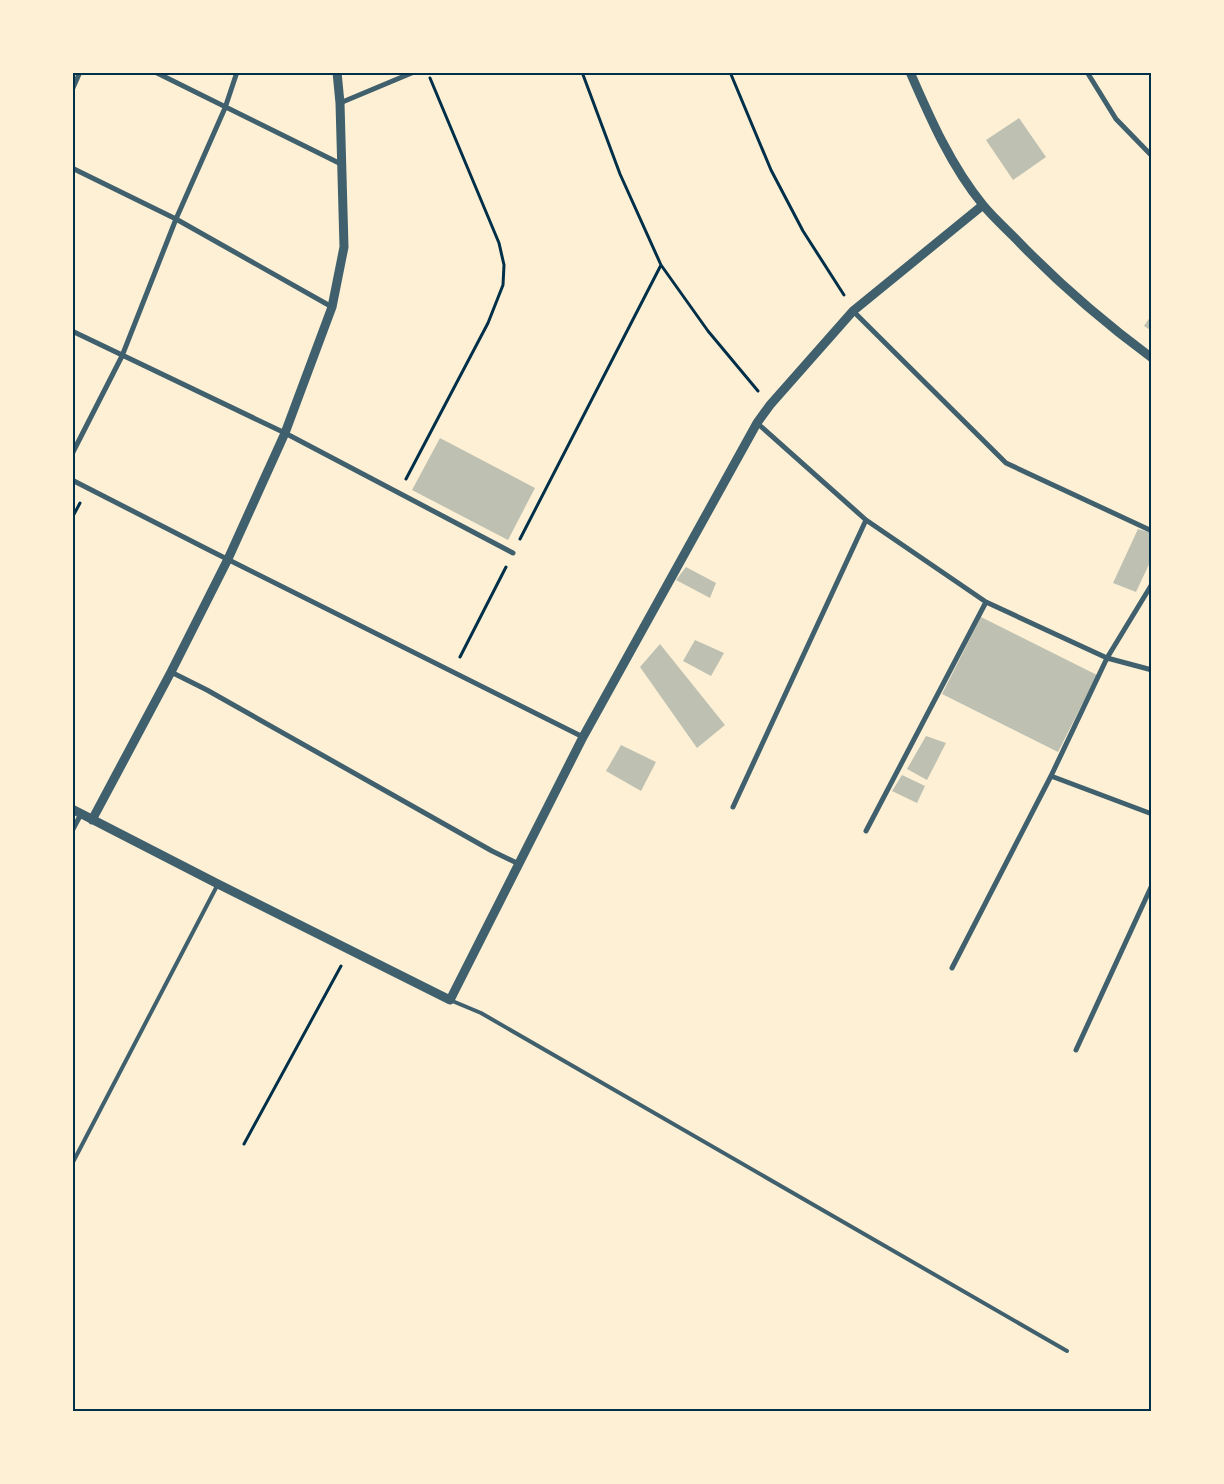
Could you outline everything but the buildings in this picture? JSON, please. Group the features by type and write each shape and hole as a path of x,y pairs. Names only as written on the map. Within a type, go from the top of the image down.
{"street":[{"path":"72,90 80,72"},
{"path":"155,72 224,108 341,164"},
{"path":"72,454 122,356 237,72"},
{"path":"92,820 171,672 228,559 285,433 332,307 344,247 340,103 337,72"},
{"path":"340,103 414,72"},
{"path":"910,72 938,132 960,171 983,205 1078,300 1152,358"},
{"path":"1086,72 1116,119 1152,156"},
{"path":"72,168 176,219 332,307"},
{"path":"72,831 77,812 450,1000 583,736 757,423 770,404 853,311 983,205"},
{"path":"853,311 1006,462 1152,531"},
{"path":"72,331 285,433 513,553"},
{"path":"757,423 866,520 986,602 1107,658 1152,670"},
{"path":"72,480 583,736"},
{"path":"733,807 866,520"},
{"path":"952,968 1051,776 1107,658 1152,584"},
{"path":"866,831 986,602"},
{"path":"171,672 207,690 519,864"},
{"path":"1051,776 1152,814"},
{"path":"1076,1050 1152,885"}],"lane":[{"path":"72,1164 218,884"},
{"path":"450,1000 482,1013 1067,1351"}],"path":[{"path":"399,493 488,323 503,285 504,265 499,243 428,72"},
{"path":"582,72 620,174 661,265 708,332 770,404"},
{"path":"730,72 771,170 804,231 853,311"},
{"path":"452,671 661,265"},
{"path":"244,1144 350,950"}]}
